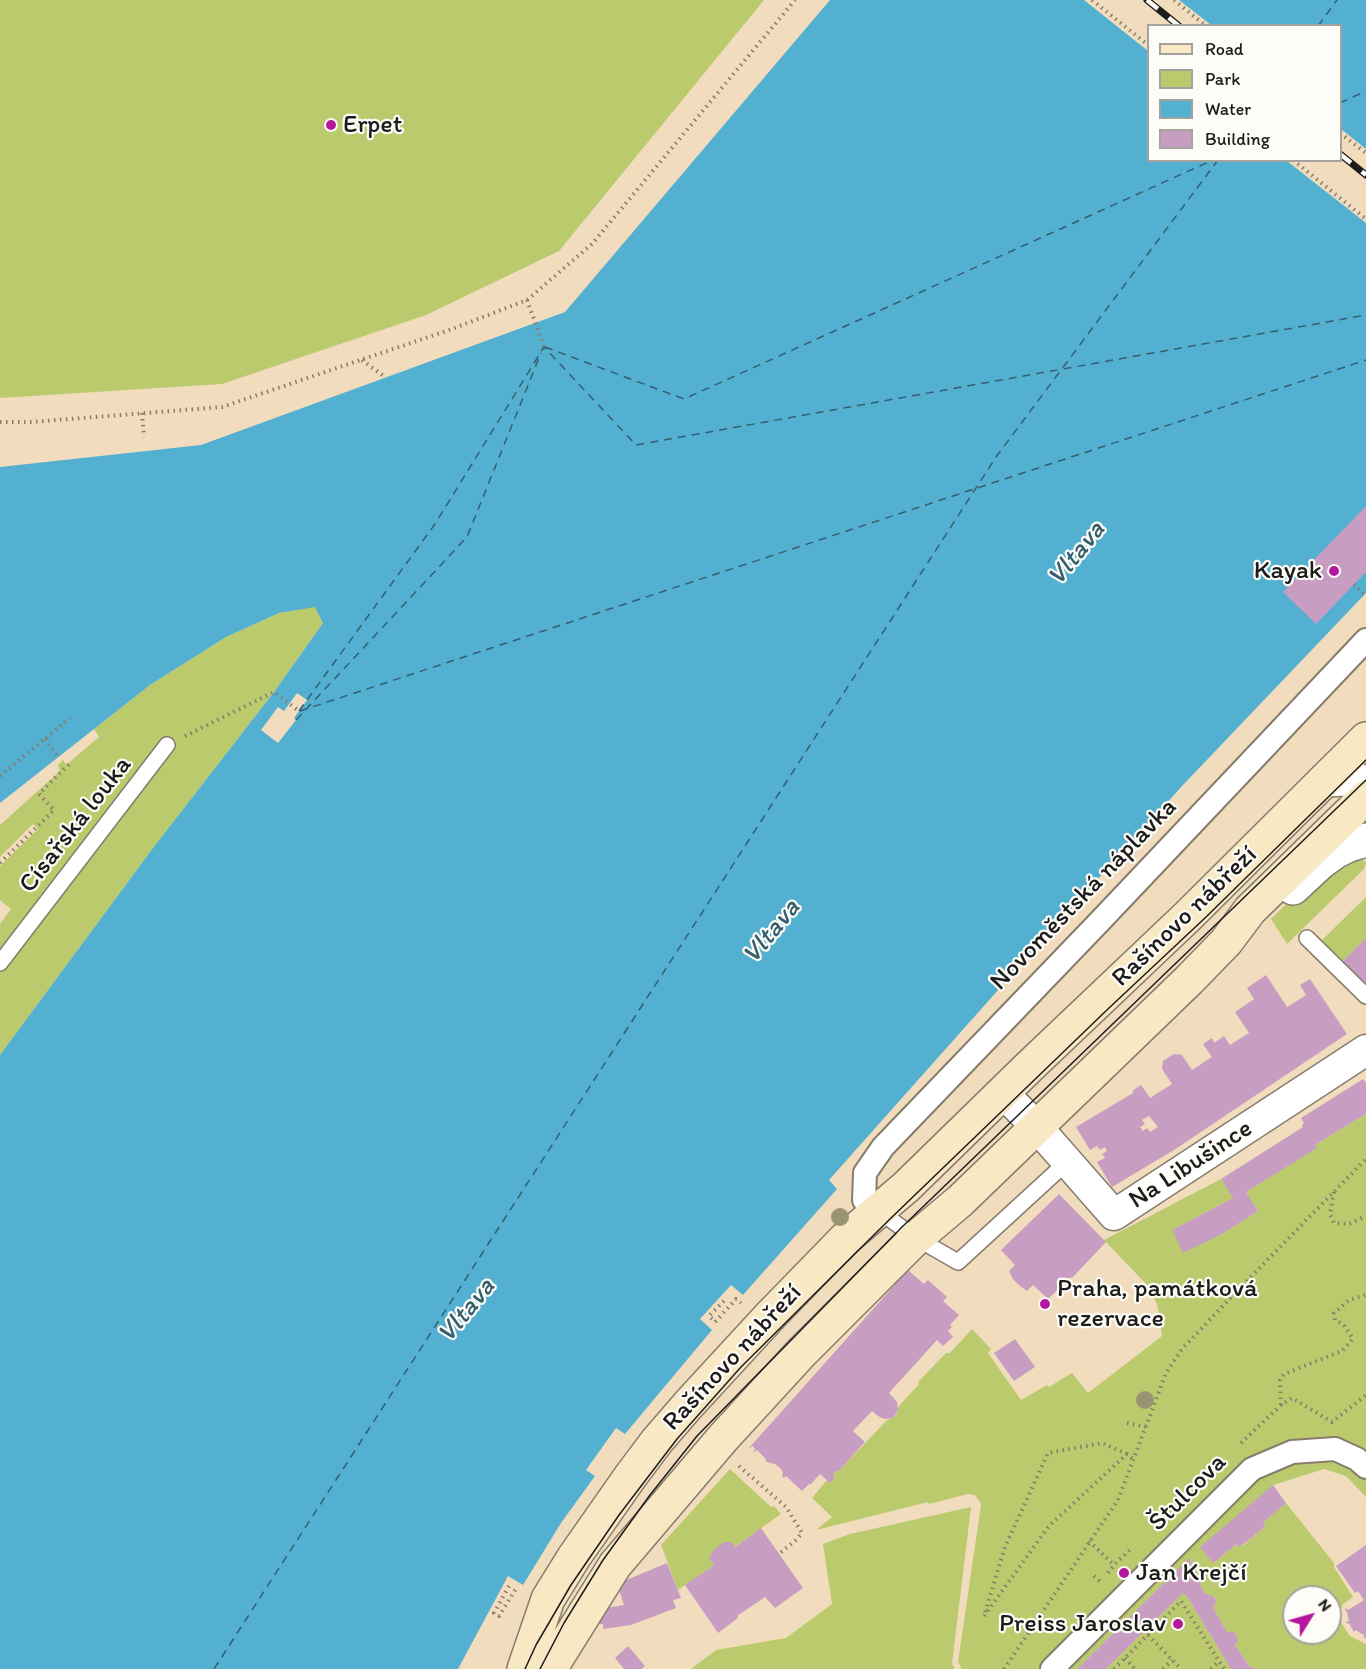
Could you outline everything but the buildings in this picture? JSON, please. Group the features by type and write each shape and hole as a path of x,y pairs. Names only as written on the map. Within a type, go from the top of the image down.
{"main road":[{"name":"Rašínovo nábřeží","path":"550,1669 620,1558 793,1361 890,1219 906,1187 1002,1092 1188,916 1325,780 1364,730"},
{"name":"Rašínovo nábřeží","path":"524,1669 548,1599 592,1531 657,1441 771,1314 845,1239 890,1219 960,1201 1226,942 1250,910 1366,797"}],"street":[{"name":"Novoměstská náplavka","path":"890,1219 865,1173 883,1147 1366,640"},
{"path":"1325,780 1346,779 1366,782"},
{"name":"Rašínovo nábřeží","path":"1226,942 1260,919 1306,875 1335,852 1366,840"},
{"name":"Na Libušince","path":"1036,1126 1114,1215 1366,1050"},
{"path":"1002,1092 1036,1126"},
{"name":"Štulcova","path":"1052,1669 1252,1469 1292,1452 1335,1449 1366,1467"}],"lane":[{"name":"Císařská louka","path":"0,963 167,745"},
{"path":"1307,938 1366,996"},
{"path":"890,1219 958,1262 1067,1162"}],"path":[{"path":"0,422 31,422 222,407 452,329 527,300 592,244 795,0"},
{"path":"1092,0 1147,43"},
{"path":"1174,0 1204,24"},
{"path":"1342,134 1366,153"},
{"path":"1295,162 1366,219"},
{"path":"527,300 544,347"},
{"path":"361,360 385,377"},
{"path":"142,413 144,437"},
{"path":"1354,584 1366,596"},
{"path":"167,745 274,692 299,711"},
{"path":"0,776 70,718"},
{"path":"45,739 58,756"},
{"path":"0,863 54,810 39,794 70,763"},
{"path":"1004,1669 1118,1500 1166,1373 1182,1349 1366,1159"},
{"path":"1334,1192 1330,1214 1334,1223 1349,1224 1366,1216"},
{"path":"1281,1405 1280,1380 1284,1374 1342,1351 1353,1339 1344,1325 1335,1320 1334,1313 1349,1300 1366,1295"},
{"path":"724,1300 709,1316 715,1322 731,1305"},
{"path":"1127,1423 1147,1428"},
{"path":"1127,1454 1049,1526 984,1616 1005,1547 1048,1453 1102,1443 1127,1454 1134,1460"},
{"path":"737,1464 786,1507 802,1533 780,1553"},
{"path":"1089,1540 1114,1565"},
{"path":"1094,1576 1102,1582"},
{"path":"509,1586 494,1613 499,1616 514,1591"},
{"path":"1114,1669 1181,1601 1224,1669"},
{"path":"1148,1635 1181,1669"},
{"path":"1125,1658 1135,1669"},
{"path":"1162,1669 1172,1660"},
{"path":"1211,1669 1220,1662"}],"green space":[{"name":"Erpet","path":"0,0 764,0 559,251 426,315 222,384 0,398"},
{"path":"315,606 323,623 274,692 153,848 0,1055 0,924 11,909 0,900 0,866 38,829 33,824 0,857 0,825 60,771 58,765 63,760 66,765 99,737 94,729 150,685 226,637 279,613"},
{"path":"1359,854 1366,863 1364,869 1287,944 1271,919 1300,890"},
{"path":"1366,897 1366,938 1341,963 1321,941"},
{"path":"1366,1114 1366,1497 1346,1476 1324,1469 1273,1485 1213,1563 1237,1544 1241,1547 1266,1526 1263,1523 1286,1503 1334,1563 1334,1567 1353,1597 1342,1606 1342,1585 1282,1585 1282,1645 1342,1645 1342,1624 1350,1636 1366,1644 1366,1669 1258,1669 1250,1667 1235,1645 1238,1641 1237,1636 1234,1632 1227,1632 1213,1608 1216,1603 1215,1598 1205,1594 1189,1558 1077,1669 962,1669 958,1662 981,1505 979,1500 974,1495 968,1494 816,1530 832,1517 812,1498 827,1480 830,1483 835,1478 833,1475 836,1471 838,1472 887,1420 893,1418 898,1407 919,1384 918,1382 972,1329 991,1349 988,1353 1021,1400 1072,1373 1088,1393 1162,1336 1157,1304 1149,1287 1104,1240 1221,1179 1233,1198 1172,1230 1222,1234 1258,1211 1246,1192 1316,1148 1315,1145"},
{"path":"730,1469 781,1514 733,1548 734,1551 678,1590 661,1545"},
{"path":"971,1507 952,1664 955,1669 691,1669 716,1650 786,1638 832,1604 823,1544 850,1534"},
{"path":"1182,1594 1186,1595 1231,1669 1106,1669"}],"water":[{"name":"Vltava","path":"830,0 1366,0 1366,593 1183,785 829,1180 837,1189 743,1295 731,1285 700,1319 712,1330 625,1434 616,1428 586,1470 595,1476 561,1523 523,1585 508,1576 458,1669 0,1669 0,1055 153,848 274,692 323,623 315,607 279,613 226,637 150,685 0,803 0,467 201,445 565,312"}],"pier":[{"path":"1084,0 1179,0 1210,24 1147,24 1147,50"},
{"path":"1342,130 1366,149 1366,223 1288,162 1342,162"},
{"path":"297,693 307,700 294,718 296,720 278,743 261,730 278,707 284,711"}],"ferry route":[{"path":"1319,24 1337,0"},
{"path":"1342,102 1366,91"},
{"path":"545,347 684,399 1209,162"},
{"path":"214,1669 996,457 1217,162"},
{"path":"299,711 435,524 544,347 636,445 1366,315"},
{"path":"296,720 467,537 541,353"},
{"path":"300,711 1366,360"}],"tram line":[{"path":"525,1669 536,1645 571,1585 619,1515 677,1439 741,1367 890,1219 1205,918 1366,760"},
{"path":"540,1669 564,1623 603,1560 650,1495 697,1436 902,1227 1366,780"}],"railway":[{"path":"1147,0 1177,24"},
{"path":"1342,156 1366,175"}],"place":[{"name":"Erpet","path":"331,125"},
{"name":"Kayak","path":"1334,571"},
{"name":"Praha, památková rezervace","path":"1045,1304"},
{"name":"Jan Krejčí","path":"1124,1573"},
{"name":"Preiss Jaroslav","path":"1178,1624"}]}
